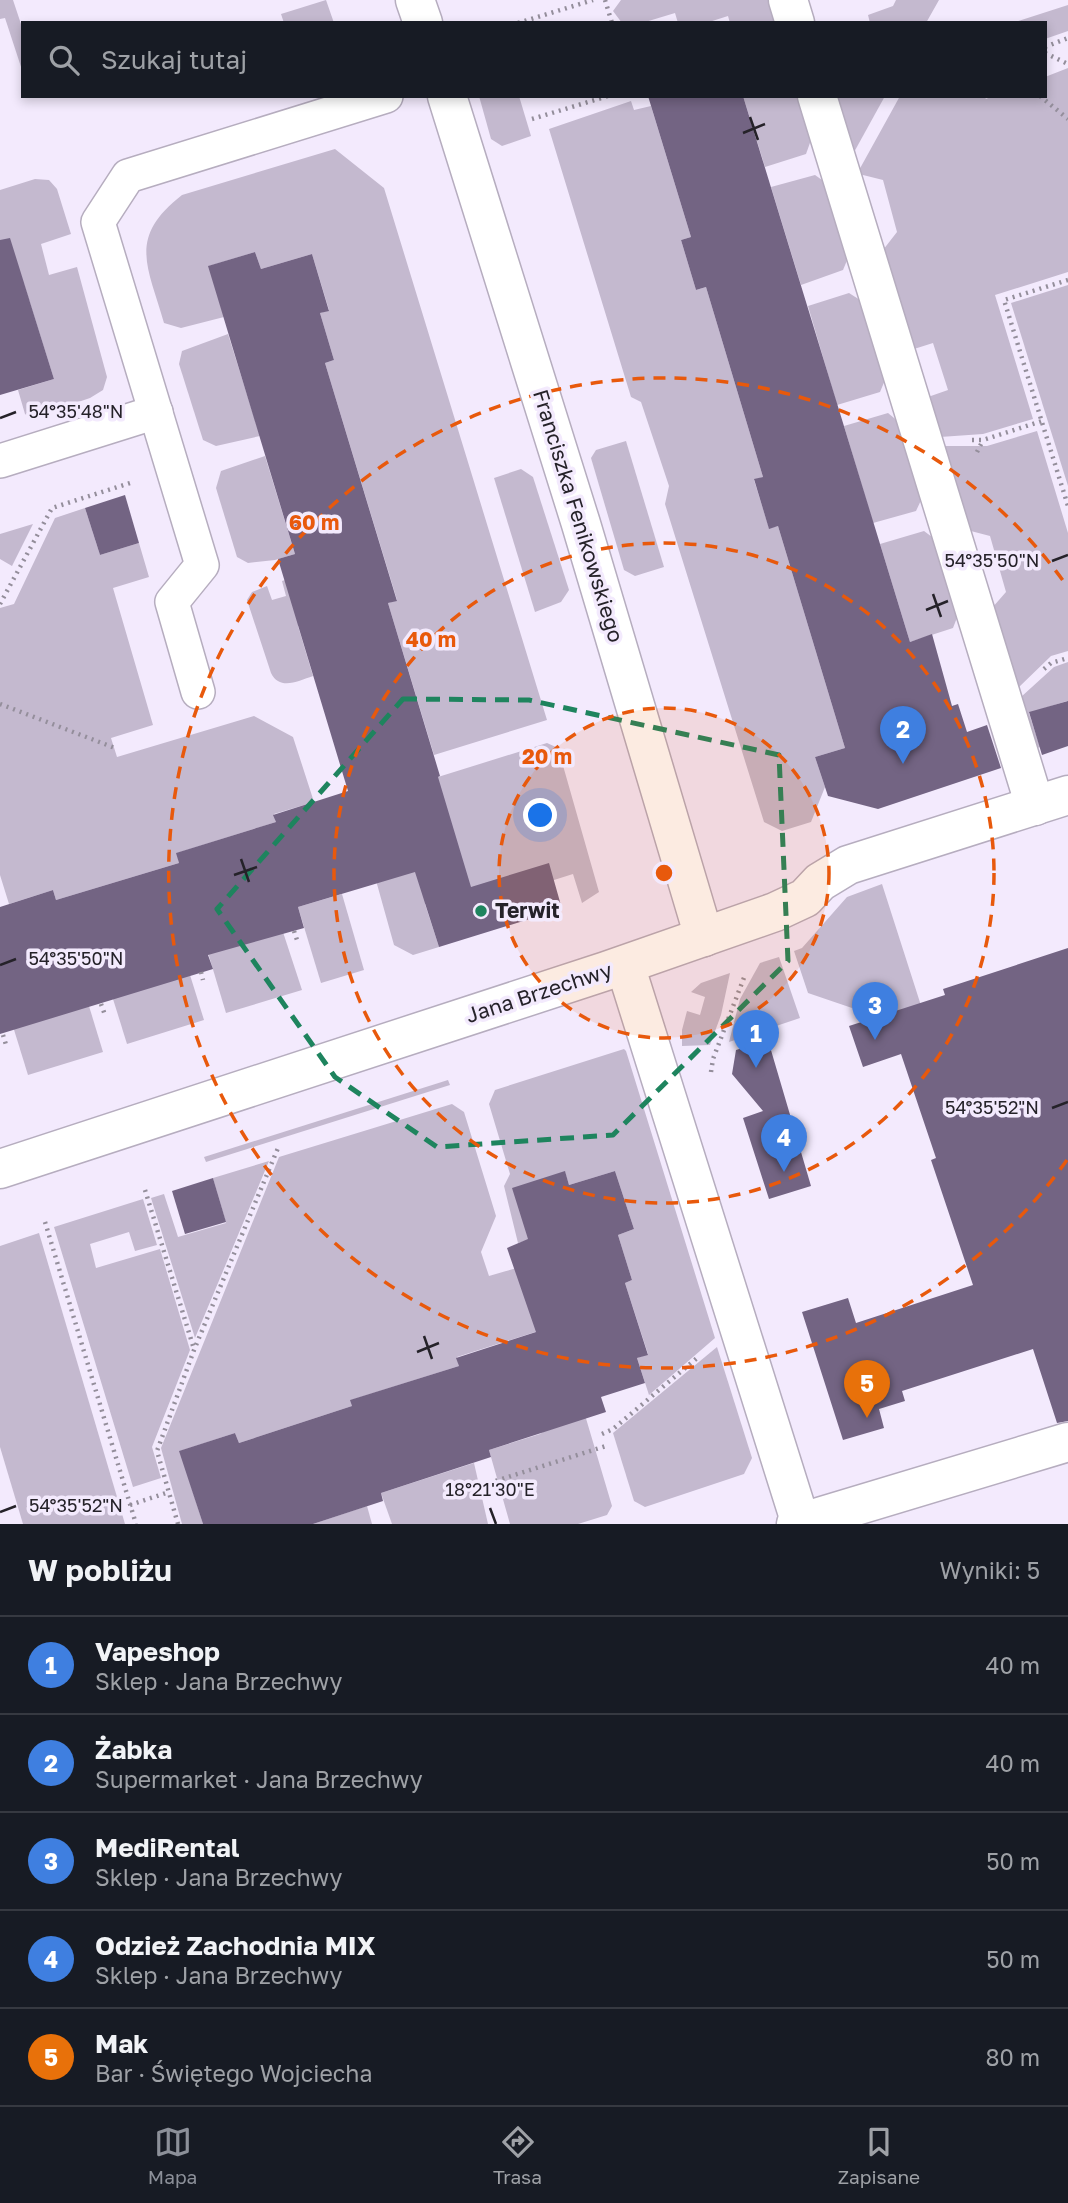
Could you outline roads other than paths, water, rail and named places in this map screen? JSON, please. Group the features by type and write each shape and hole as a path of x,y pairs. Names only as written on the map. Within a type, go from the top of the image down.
{"street":[{"path":"415,0 422,21"},
{"path":"788,0 794,21"},
{"name":"Franciszka Fenikowskiego","path":"448,98 581,524 704,937"},
{"path":"818,98 925,443 1051,800"},
{"name":"Jana Brzechwy","path":"0,1169 625,965 775,912 805,898 820,883 848,866 1051,800"},
{"path":"625,965 799,1524 1068,1442"}],"lane":[{"path":"198,692 173,602 202,565 98,222 128,176 380,98"},
{"path":"0,461 156,412"}],"place":[{"name":"Żabka","path":"903,764"},
{"name":"Terwit","path":"481,911"},
{"name":"MediRental","path":"875,1040"},
{"name":"Vapeshop","path":"756,1068"},
{"name":"Odzież Zachodnia MIX","path":"784,1172"},
{"name":"Mak","path":"867,1418"}]}
